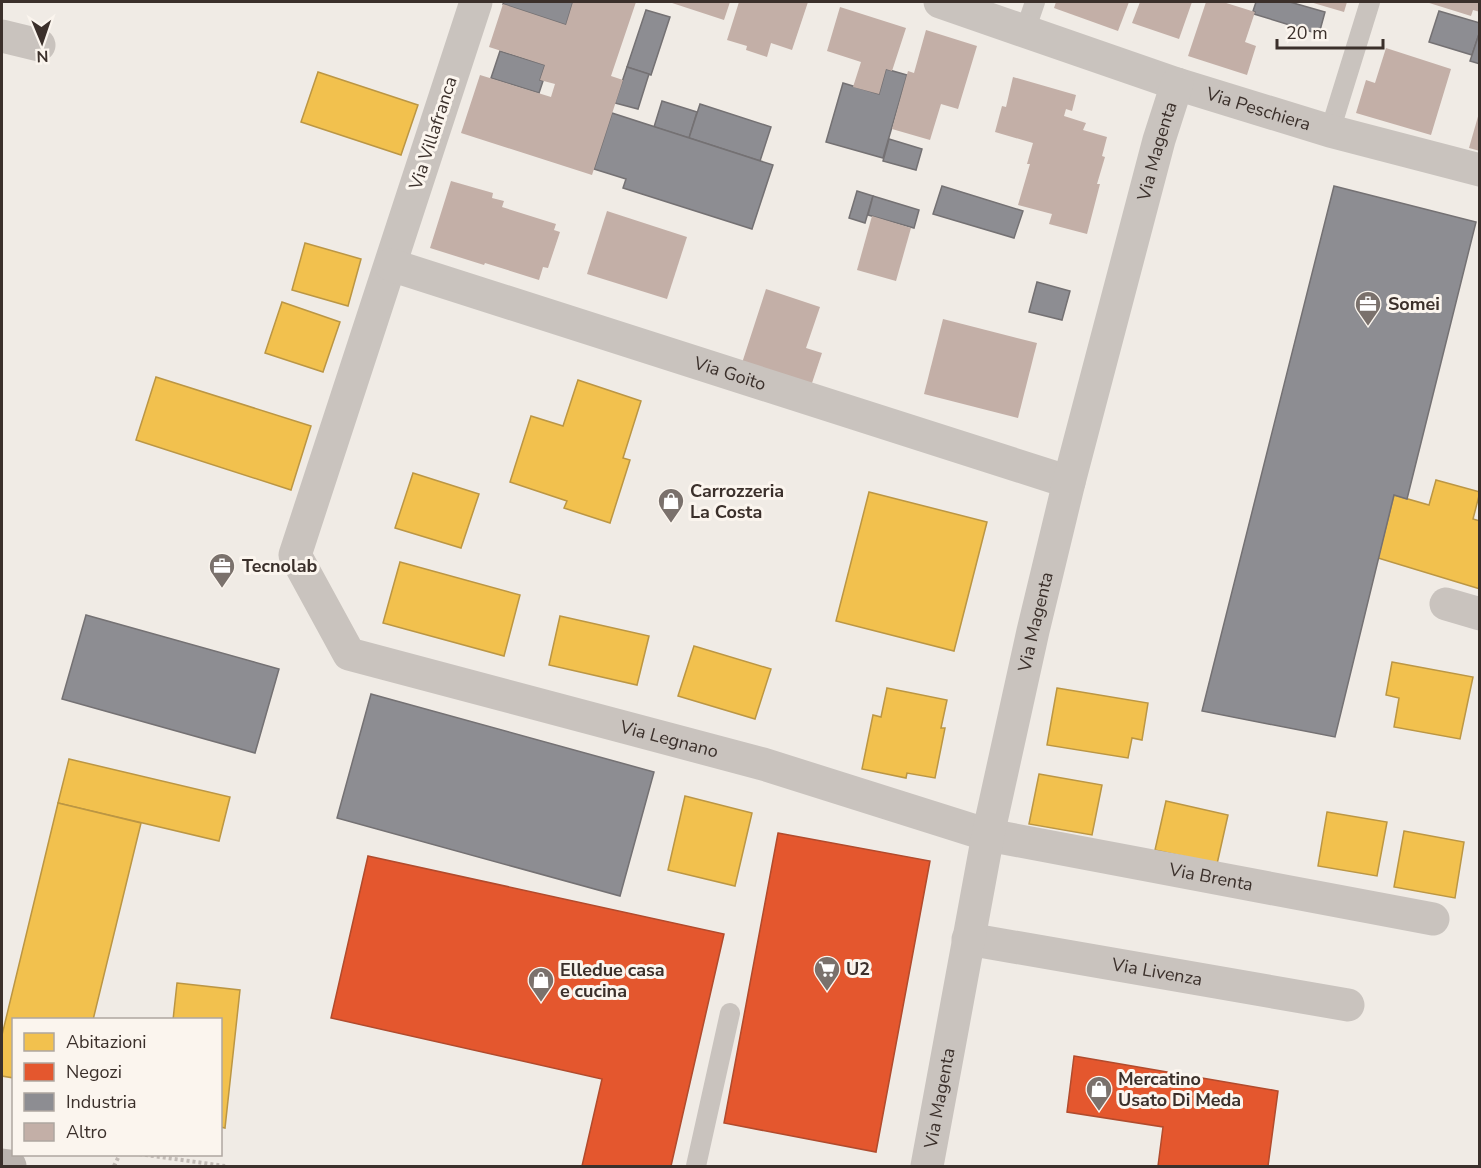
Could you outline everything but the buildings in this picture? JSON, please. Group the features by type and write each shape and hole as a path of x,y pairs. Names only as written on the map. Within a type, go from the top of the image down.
{"street":[{"name":"Via Villafranca","path":"348,654 295,555 476,2"},
{"name":"Via Peschiera","path":"940,2 1030,16 1177,84 1330,131 1479,170"},
{"path":"2,36 39,45"},
{"name":"Via Magenta","path":"927,1167 988,835 1031,642 1069,482 1159,140 1177,84"},
{"name":"Via Goito","path":"391,265 1069,482"},
{"path":"1446,604 1479,614"},
{"name":"Via Legnano","path":"348,654 763,764 988,835"},
{"name":"Via Brenta","path":"988,835 1433,919"},
{"name":"Via Livenza","path":"968,939 1348,1005"},
{"path":"2,1165 10,1167"}],"lane":[{"path":"1330,131 1370,2"},
{"path":"696,1167 730,1013"}],"path":[{"path":"146,1156 225,1167"}],"place":[{"name":"Somei","path":"1368,327"},
{"name":"Carrozzeria La Costa","path":"671,524"},
{"name":"Tecnolab","path":"222,589"},
{"name":"U2","path":"827,992"},
{"name":"Elledue casa e cucina","path":"541,1003"},
{"name":"Mercatino Usato Di Meda","path":"1099,1112"}]}
